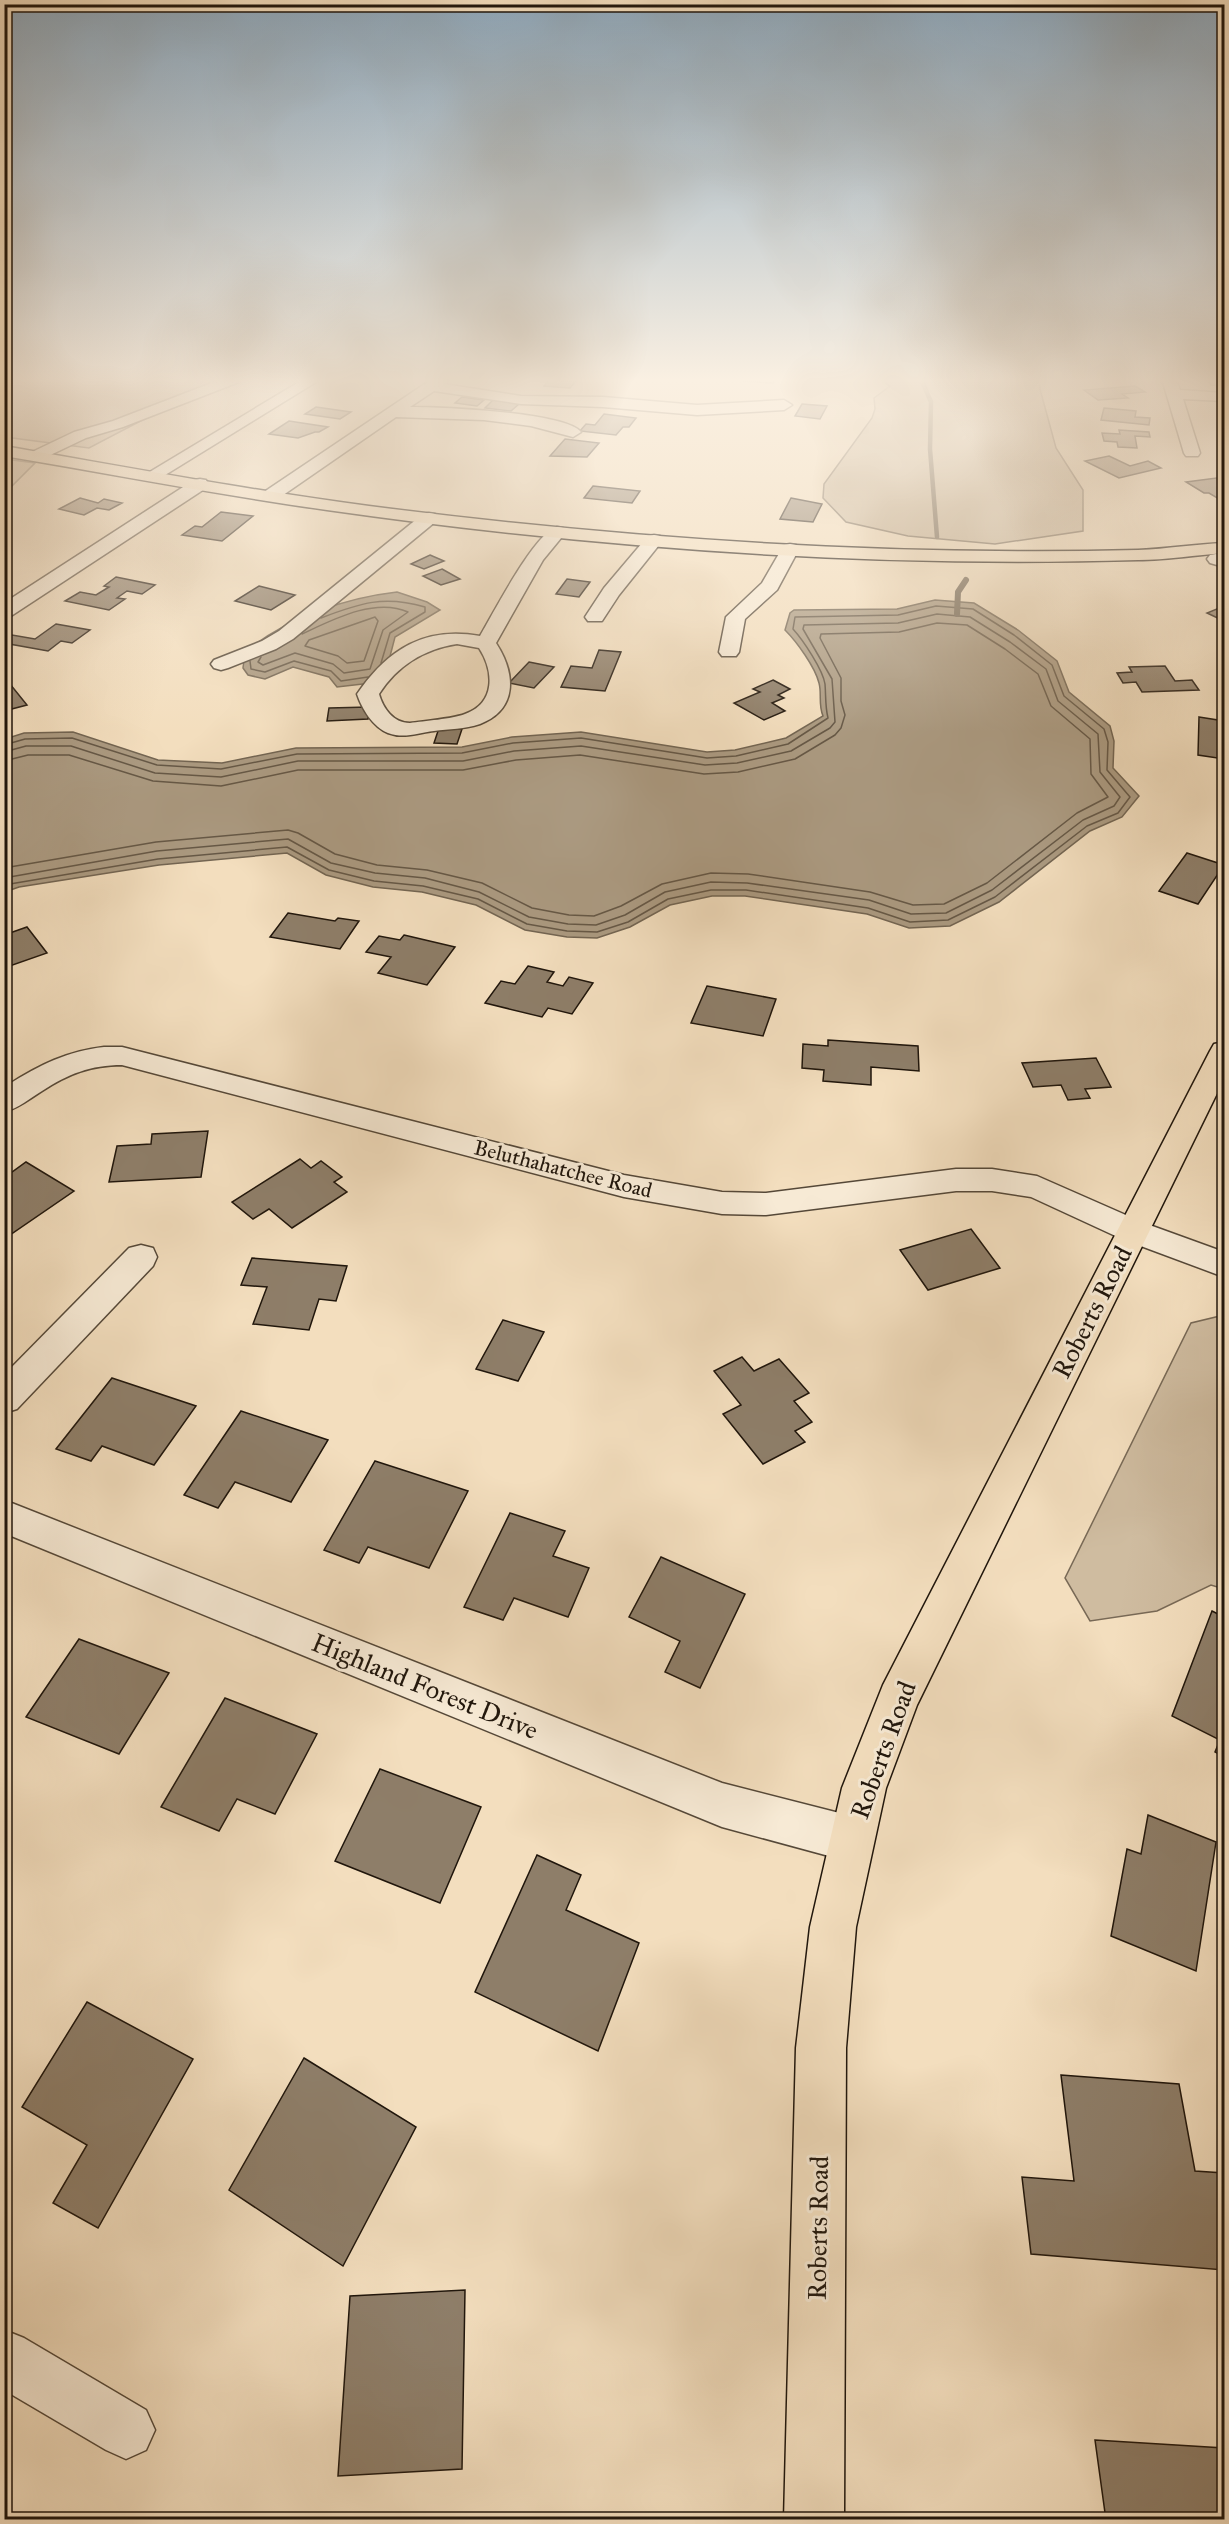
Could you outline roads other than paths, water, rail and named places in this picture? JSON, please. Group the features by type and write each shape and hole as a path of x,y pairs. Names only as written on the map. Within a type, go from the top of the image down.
{"main road":[{"path":"276,497 429,518 557,532 790,549 896,553 1168,554 1202,559 1222,557"},
{"name":"Roberts Road","path":"814,2520 821,2048 833,1927 864,1788 897,1700 1224,1051"}],"street":[{"path":"4,612 181,497"},
{"path":"221,664 269,645 286,635 429,518"},
{"path":"486,643 535,558 557,532"},
{"path":"595,617 611,592 654,540"},
{"path":"729,652 736,616 770,586 790,549"},
{"path":"457,638 486,643 495,655 502,679 498,694 487,709 477,717 454,724 405,730 394,727 380,717 370,703 368,694 374,683 394,663 418,647 438,640 457,638"},
{"name":"Beluthahatchee Road","path":"4,1102 69,1062 87,1057 122,1056 624,1186 679,1197 722,1203 766,1204 956,1180 992,1180 1037,1186 1133,1231 1224,1265"},
{"path":"4,1399 141,1257"},
{"name":"Highland Forest Drive","path":"4,1516 722,1805 851,1839"},
{"path":"4,2358 126,2430"}],"water":[{"path":"397,592 427,602 440,610 395,637 387,668 380,682 337,687 329,677 293,667 265,679 248,675 243,668 245,652 279,629 337,605"},
{"path":"935,600 974,603 1018,630 1057,661 1069,692 1110,726 1114,741 1113,768 1139,796 1122,817 1090,831 999,902 950,926 909,928 867,914 745,896 712,896 670,905 630,927 597,938 567,937 525,930 476,905 422,892 373,887 326,875 287,853 159,865 19,887 5,892 5,739 24,733 73,732 158,760 222,763 296,748 462,747 512,737 581,732 707,752 735,750 786,738 823,716 820,687 814,670 785,630 790,613 794,610 897,609"}],"waterway":[{"path":"934,497 937,537"},
{"path":"957,614 958,592 966,580"}]}
